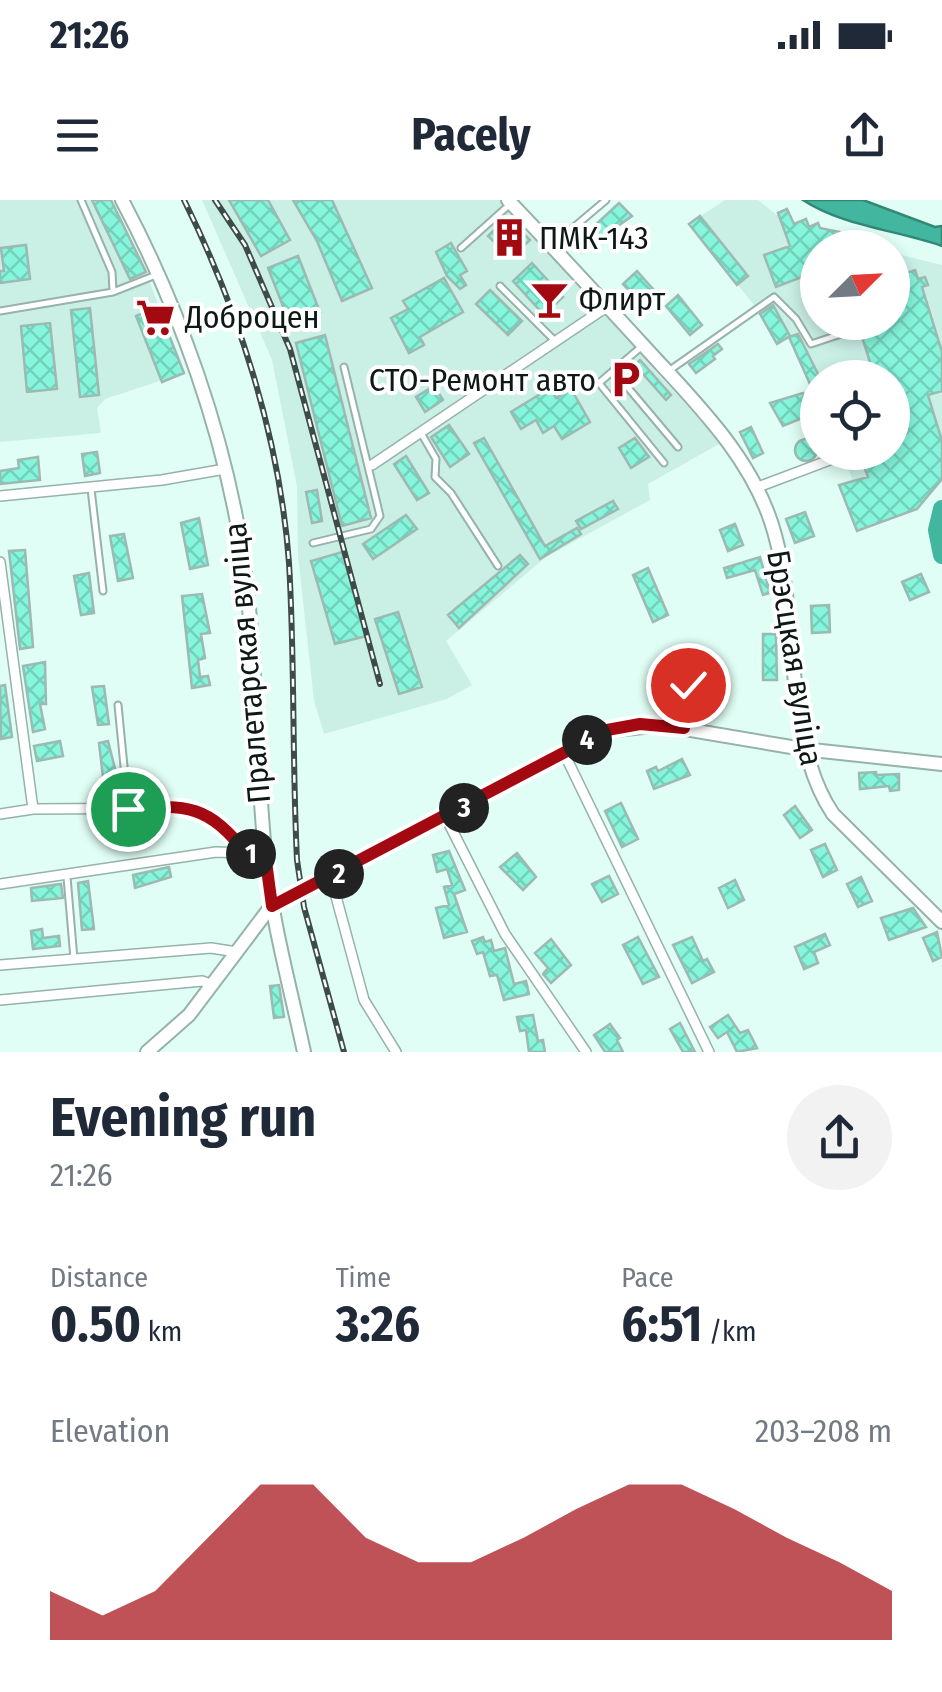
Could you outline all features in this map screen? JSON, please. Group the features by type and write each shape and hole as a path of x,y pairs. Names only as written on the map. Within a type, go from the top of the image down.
{"street":[{"name":"Пралетарская вуліца","path":"122,200 159,274 202,389 225,469 246,588 272,906 304,1052"},
{"name":"Брэсцкая вуліца","path":"510,202 668,372 718,430 758,487 776,536 791,614 803,749 819,794 832,814 942,922"},
{"path":"372,464 608,306"},
{"path":"0,496 225,469"},
{"path":"758,487 803,470"},
{"path":"0,562 33,809"},
{"path":"147,1052 189,1016 272,906 446,818 607,730 640,724 684,728 803,749 942,764"},
{"path":"563,752 709,1052"},
{"path":"0,814 33,809 198,808 227,830 247,854"},
{"path":"446,818 505,934 586,1052"},
{"path":"0,884 216,852 265,854"},
{"path":"331,878 364,1000 396,1052"},
{"path":"0,965 211,948 236,952"},
{"path":"0,1000 202,981 213,985"}],"lane":[{"path":"81,200 112,272 113,292"},
{"path":"552,246 606,200"},
{"path":"461,248 510,202"},
{"path":"0,311 113,292 159,274"},
{"path":"500,286 556,342"},
{"path":"668,372 774,297 800,326"},
{"path":"643,345 599,383 664,463"},
{"path":"313,543 370,529 378,522 372,464 344,366"},
{"path":"614,371 678,447"},
{"path":"421,433 436,460 436,477 452,493 498,566"},
{"path":"90,486 102,592"},
{"path":"684,728 688,685"},
{"path":"118,705 128,809"},
{"path":"67,877 74,959"}],"shaded area":[{"path":"0,200 111,200 146,272 184,373 105,399 97,408 101,433 0,442"},
{"path":"202,200 500,200 721,443 648,484 650,500 546,557 446,641 472,685 447,699 324,734 314,701 298,556 297,486 272,360"},
{"path":"725,200 758,200 777,215 787,209 794,224 806,219 809,226 819,223 821,228 830,230 800,230 800,340 910,340 910,257 942,265 942,479 917,509 857,531 839,485 852,479 849,470 910,470 910,360 800,360 800,363 789,338 777,344 758,310 689,224"},
{"path":"803,200 863,200 935,227 942,226 942,246 910,236 910,230 884,230 818,209"}],"building":[{"path":"92,200 111,200 146,272 130,279"},
{"path":"229,200 268,200 290,240 261,256"},
{"path":"293,200 332,200 372,288 342,301 317,241"},
{"path":"619,203 632,216 581,252 575,244"},
{"path":"787,209 794,224 806,219 809,227 818,223 820,228 830,230 800,230 800,278 776,287 764,255 790,246 778,213"},
{"path":"700,216 748,276 737,285 689,224"},
{"name":"ПМК-143","path":"507,217 530,240 511,258 488,236"},
{"path":"451,243 467,271 460,275 466,285 460,289 447,276 436,252"},
{"path":"26,245 30,279 0,283 0,271 4,271 1,248"},
{"path":"298,256 320,312 290,324 268,268"},
{"path":"532,263 563,297 544,315 513,281"},
{"path":"915,270 918,279 925,277 928,285 922,287 942,352 942,391 928,395 942,441 942,479 917,509 857,531 839,485 868,477 865,470 910,470 910,360 869,360 863,340 910,340 910,272"},
{"path":"637,271 661,298 648,311 623,284"},
{"path":"444,278 463,312 420,337 424,345 409,353 391,318 408,309 403,301"},
{"path":"490,290 522,321 508,335 476,304"},
{"path":"678,295 702,325 690,335 666,306"},
{"path":"773,305 790,336 777,344 760,314"},
{"path":"158,307 184,373 162,382 136,316"},
{"path":"90,308 99,395 80,397 71,310"},
{"path":"50,323 57,389 27,392 21,326"},
{"path":"798,334 811,360 800,362 789,337"},
{"path":"325,335 371,518 342,526 296,343"},
{"path":"718,344 722,349 713,356 715,359 696,373 689,364"},
{"path":"640,360 671,395 666,400 635,365"},
{"path":"434,386 443,400 425,412 416,397"},
{"path":"550,388 556,398 571,389 590,422 562,439 554,426 543,433 536,420 521,429 511,412"},
{"path":"800,394 800,419 783,426 770,403"},
{"path":"449,425 469,454 450,467 431,437"},
{"path":"751,427 763,453 753,458 740,432"},
{"path":"484,438 545,546 577,528 581,534 540,559 474,443"},
{"path":"635,438 649,457 631,468 619,448"},
{"path":"800,440 800,460 795,454"},
{"path":"97,452 100,473 85,476 82,454"},
{"path":"406,456 429,493 417,500 394,464"},
{"path":"38,457 40,480 0,484 0,471 19,468 18,460"},
{"path":"317,490 322,521 312,523 306,492"},
{"path":"613,501 618,509 581,529 576,521"},
{"path":"805,512 814,536 795,543 786,519"},
{"path":"406,515 417,529 373,559 363,544"},
{"path":"199,518 208,565 190,569 181,523"},
{"path":"735,524 743,545 728,551 720,530"},
{"path":"124,534 133,578 118,581 110,536"},
{"path":"25,550 33,647 20,649 9,551"},
{"path":"342,552 366,636 335,644 311,561"},
{"path":"520,555 528,564 459,628 448,615"},
{"path":"760,557 770,593 763,595 755,570 727,578 724,568"},
{"path":"648,568 668,615 653,622 633,575"},
{"path":"89,573 94,613 81,615 74,576"},
{"path":"921,574 929,592 910,600 902,582"},
{"path":"202,594 210,633 201,634 205,658 198,660 200,677 208,676 210,685 192,688 182,596"},
{"path":"829,605 830,632 812,633 811,606"},
{"path":"398,612 422,687 399,694 375,619"},
{"path":"763,634 776,634 777,680 763,680"},
{"path":"45,662 46,704 40,704 45,729 33,732 23,666"},
{"path":"5,685 12,737 1,739 0,686"},
{"path":"104,686 109,724 98,725 92,687"},
{"path":"60,741 63,756 37,761 34,746"},
{"path":"108,741 119,784 104,786 99,743"},
{"path":"682,759 690,775 654,789 647,771 656,767 658,771"},
{"path":"859,773 899,774 899,790 890,791 889,786 860,789"},
{"path":"621,803 638,839 622,847 605,811"},
{"path":"795,806 812,830 800,838 784,815"},
{"path":"825,844 837,870 823,877 811,850"},
{"path":"449,851 465,890 454,894 467,932 444,938 436,908 449,905 444,887 452,885 447,869 437,872 433,855"},
{"path":"517,853 536,877 523,890 500,867"},
{"path":"169,867 171,877 135,888 133,875"},
{"path":"609,876 618,894 602,902 592,884"},
{"path":"861,877 872,901 858,907 847,884"},
{"path":"735,880 744,900 728,908 719,888"},
{"path":"88,881 94,929 82,930 78,883"},
{"path":"61,884 63,898 32,901 31,888"},
{"path":"913,908 926,927 889,940 881,918"},
{"path":"42,929 43,938 59,936 60,946 33,949 31,931"},
{"path":"937,932 942,957 933,961 923,938"},
{"path":"825,934 830,945 814,952 818,963 804,969 795,947"},
{"path":"483,937 485,942 491,940 494,951 505,948 514,984 526,981 529,994 504,1000 497,975 490,976 483,952 477,954 472,941"},
{"path":"638,937 659,977 643,984 623,945"},
{"path":"692,937 703,961 707,959 714,972 692,983 673,945"},
{"path":"551,939 571,965 551,983 543,974 548,968 535,953"},
{"path":"279,985 284,1017 274,1018 270,986"},
{"path":"533,1015 538,1041 543,1040 545,1052 529,1052 526,1030 520,1031 517,1017"},
{"path":"728,1015 740,1033 748,1030 757,1048 737,1052 727,1032 718,1038 710,1027"},
{"path":"680,1023 695,1052 683,1052 670,1029"},
{"path":"610,1024 620,1038 617,1040 623,1052 605,1052 594,1035"}],"waterway":[{"path":"942,509 937,530 942,555"}],"railway":[{"path":"184,200 239,331 277,470 289,563 297,860 304,907 344,1052"},
{"path":"215,200 245,245 290,349 380,684"}],"place":[{"name":"ПМК-143","path":"509,238"},
{"name":"Флирт","path":"549,299"},
{"name":"Доброцен","path":"155,317"},
{"name":"СТО-Ремонт авто","path":"626,380"}],"route":[{"path":"128,809 198,808 227,830 247,854 265,854 272,906 446,818 607,730 640,724 684,728 688,685"}]}
